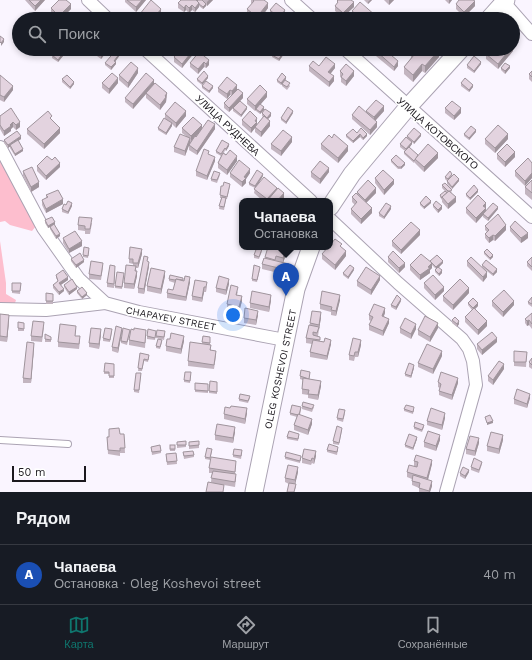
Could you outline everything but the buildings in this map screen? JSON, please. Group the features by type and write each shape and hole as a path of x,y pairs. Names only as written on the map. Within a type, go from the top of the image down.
{"street":[{"path":"88,0 101,12"},
{"path":"291,0 304,12"},
{"path":"495,12 504,1 513,12"},
{"path":"520,20 532,34"},
{"name":"УЛИЦА РУДНЕВА","path":"153,56 308,198"},
{"name":"УЛИЦА КОТОВСКОГО","path":"353,56 532,217"},
{"path":"333,202 352,174 408,107 455,56"},
{"name":"CHAPAYEV STREET","path":"0,147 43,228 79,279 105,303"},
{"path":"333,222 398,283 462,339 471,354 475,368 476,385 446,492"},
{"name":"OLEG KOSHEVOI STREET","path":"254,492 296,289 310,250"},
{"name":"CHAPAYEV STREET","path":"0,309 46,310 105,303 139,312 285,340"}],"lane":[{"path":"0,440 68,444"}],"shaded area":[{"path":"0,160 8,170 36,226 32,231 10,225 5,221 0,222"},
{"path":"0,241 6,283 6,294 16,300 15,303 11,305 0,303"}],"place":[{"name":"Чапаева","path":"286,296"}]}
